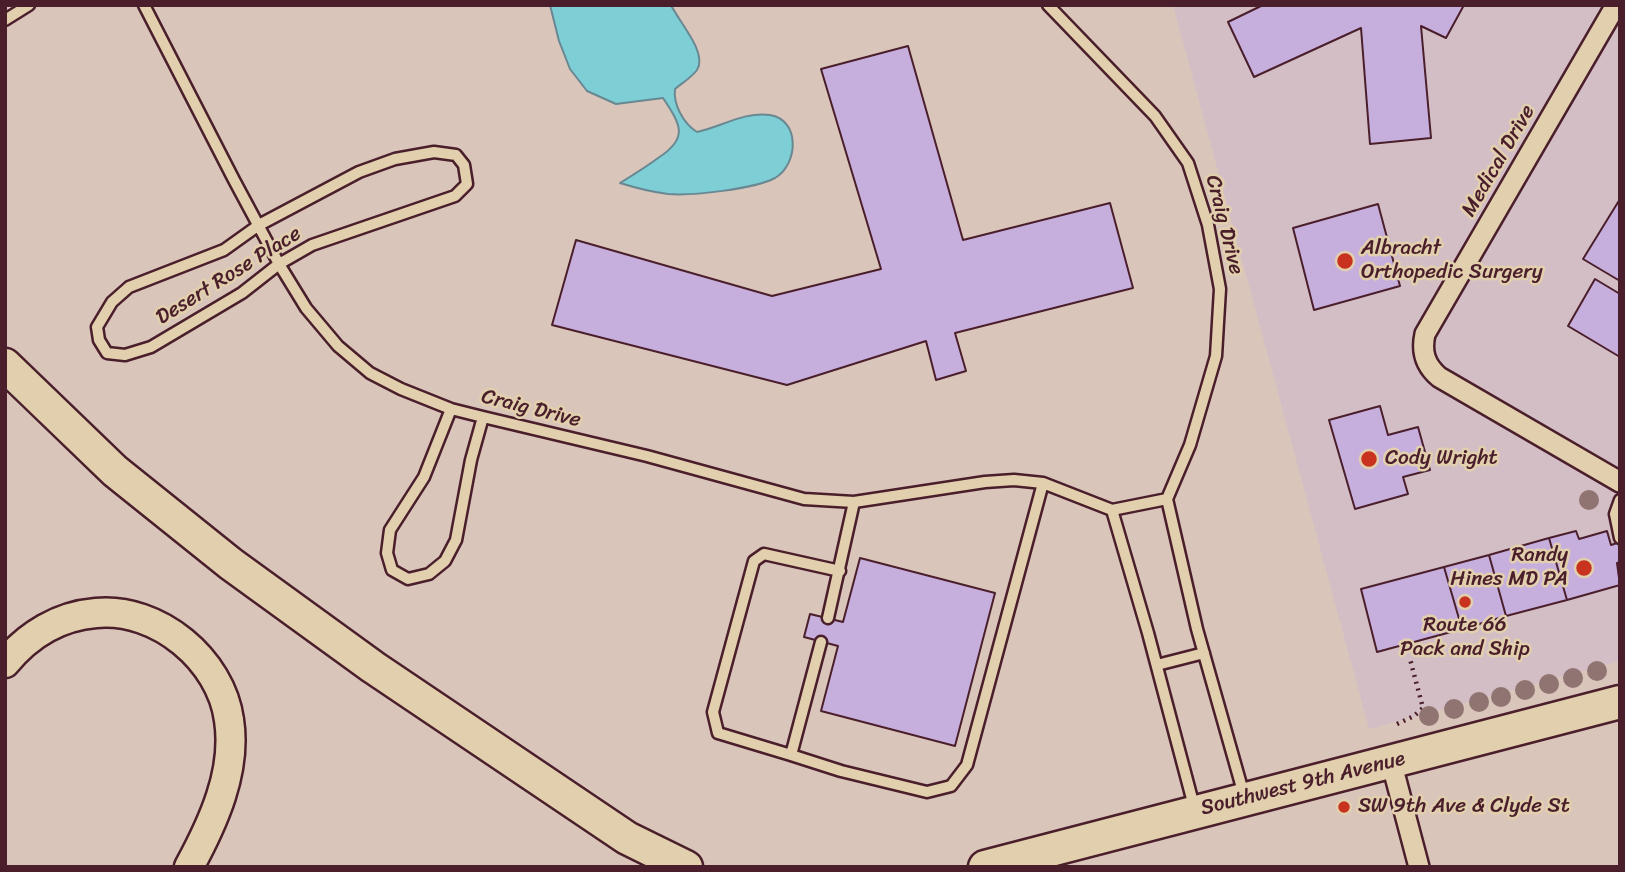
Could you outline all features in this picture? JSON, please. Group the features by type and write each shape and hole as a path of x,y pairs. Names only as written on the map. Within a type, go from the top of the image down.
{"main road":[{"path":"5,365 115,471 231,564 373,667 627,838 686,867"},
{"path":"5,663 17,648 46,627 72,617 98,612 127,615 153,624 182,641 206,663 221,690 229,720 230,755 224,784 206,835 188,867"},
{"name":"Southwest 9th Avenue","path":"985,867 1620,702"}],"street":[{"name":"Medical Drive","path":"1616,5 1425,334 1422,347 1431,370 1439,377 1620,482"},
{"path":"1391,761 1419,867"}],"lane":[{"path":"5,20 29,5"},
{"name":"Craig Drive","path":"144,5 279,264 306,308 338,346 370,373 451,409 647,456 804,499 854,502 1014,480 1043,483 1112,510"},
{"name":"Craig Drive","path":"1048,5 1155,116 1188,163 1208,225 1220,289 1216,356 1190,445 1167,499"},
{"name":"Desert Rose Place","path":"434,152 456,155 464,165 467,184 455,196 433,206 312,245 279,264 242,293 151,347 125,355 107,353 99,340 97,327 112,302 129,287 224,250 259,225 359,172 395,159 434,152"},
{"path":"451,409 424,477 390,530 387,552 393,570 408,579 429,574 438,567 445,561 456,540 471,460 483,417"},
{"path":"840,571 764,554 754,561 713,712 718,733 841,771 927,792 951,786 967,765 1043,483"},
{"path":"1196,812 1112,510 1167,499 1197,629 1245,799"},
{"path":"1620,500 1615,514 1620,538"},
{"path":"828,618 854,502"},
{"path":"791,755 821,642"},
{"path":"1157,665 1204,653"}],"path":[{"path":"1397,724 1423,708 1410,659"}],"shaded area":[{"path":"1173,5 1620,5 1620,661 1369,729"}],"water":[{"path":"550,5 671,5 699,55 697,70 675,89 678,108 684,119 697,132 751,115 770,115 780,119 787,125 793,144 792,154 783,172 775,178 753,185 692,194 662,193 620,183 668,151 678,137 678,124 663,98 616,104 587,91 570,69 559,41"}],"building":[{"path":"1263,5 1464,5 1446,38 1421,26 1431,138 1370,144 1361,28 1254,77 1228,22"},
{"path":"908,46 963,240 1110,203 1133,288 955,333 966,371 936,380 926,341 787,385 552,325 576,240 772,296 881,269 821,69"},
{"path":"1620,199 1620,281 1583,259"},
{"path":"1378,204 1400,286 1314,310 1293,228"},
{"path":"1595,279 1620,294 1620,357 1568,326"},
{"path":"1380,406 1388,435 1418,427 1430,470 1403,477 1408,494 1355,509 1329,420"},
{"path":"1576,531 1579,539 1607,531 1611,545 1620,542 1620,562 1617,563 1620,585 1567,600 1549,538"},
{"path":"1549,538 1567,600 1506,616 1489,555"},
{"path":"1489,555 1506,616 1462,629 1444,567"},
{"path":"860,558 995,593 955,746 821,711 838,646 804,637 810,614 843,622"},
{"path":"1444,567 1462,629 1377,652 1361,589"}],"place":[{"name":"Albracht Orthopedic Surgery","path":"1345,261"},
{"name":"Cody Wright","path":"1369,459"},
{"name":"Randy Hines MD PA","path":"1584,568"},
{"name":"Route 66 Pack and Ship","path":"1465,602"},
{"name":"SW 9th Ave & Clyde St","path":"1344,807"}]}
